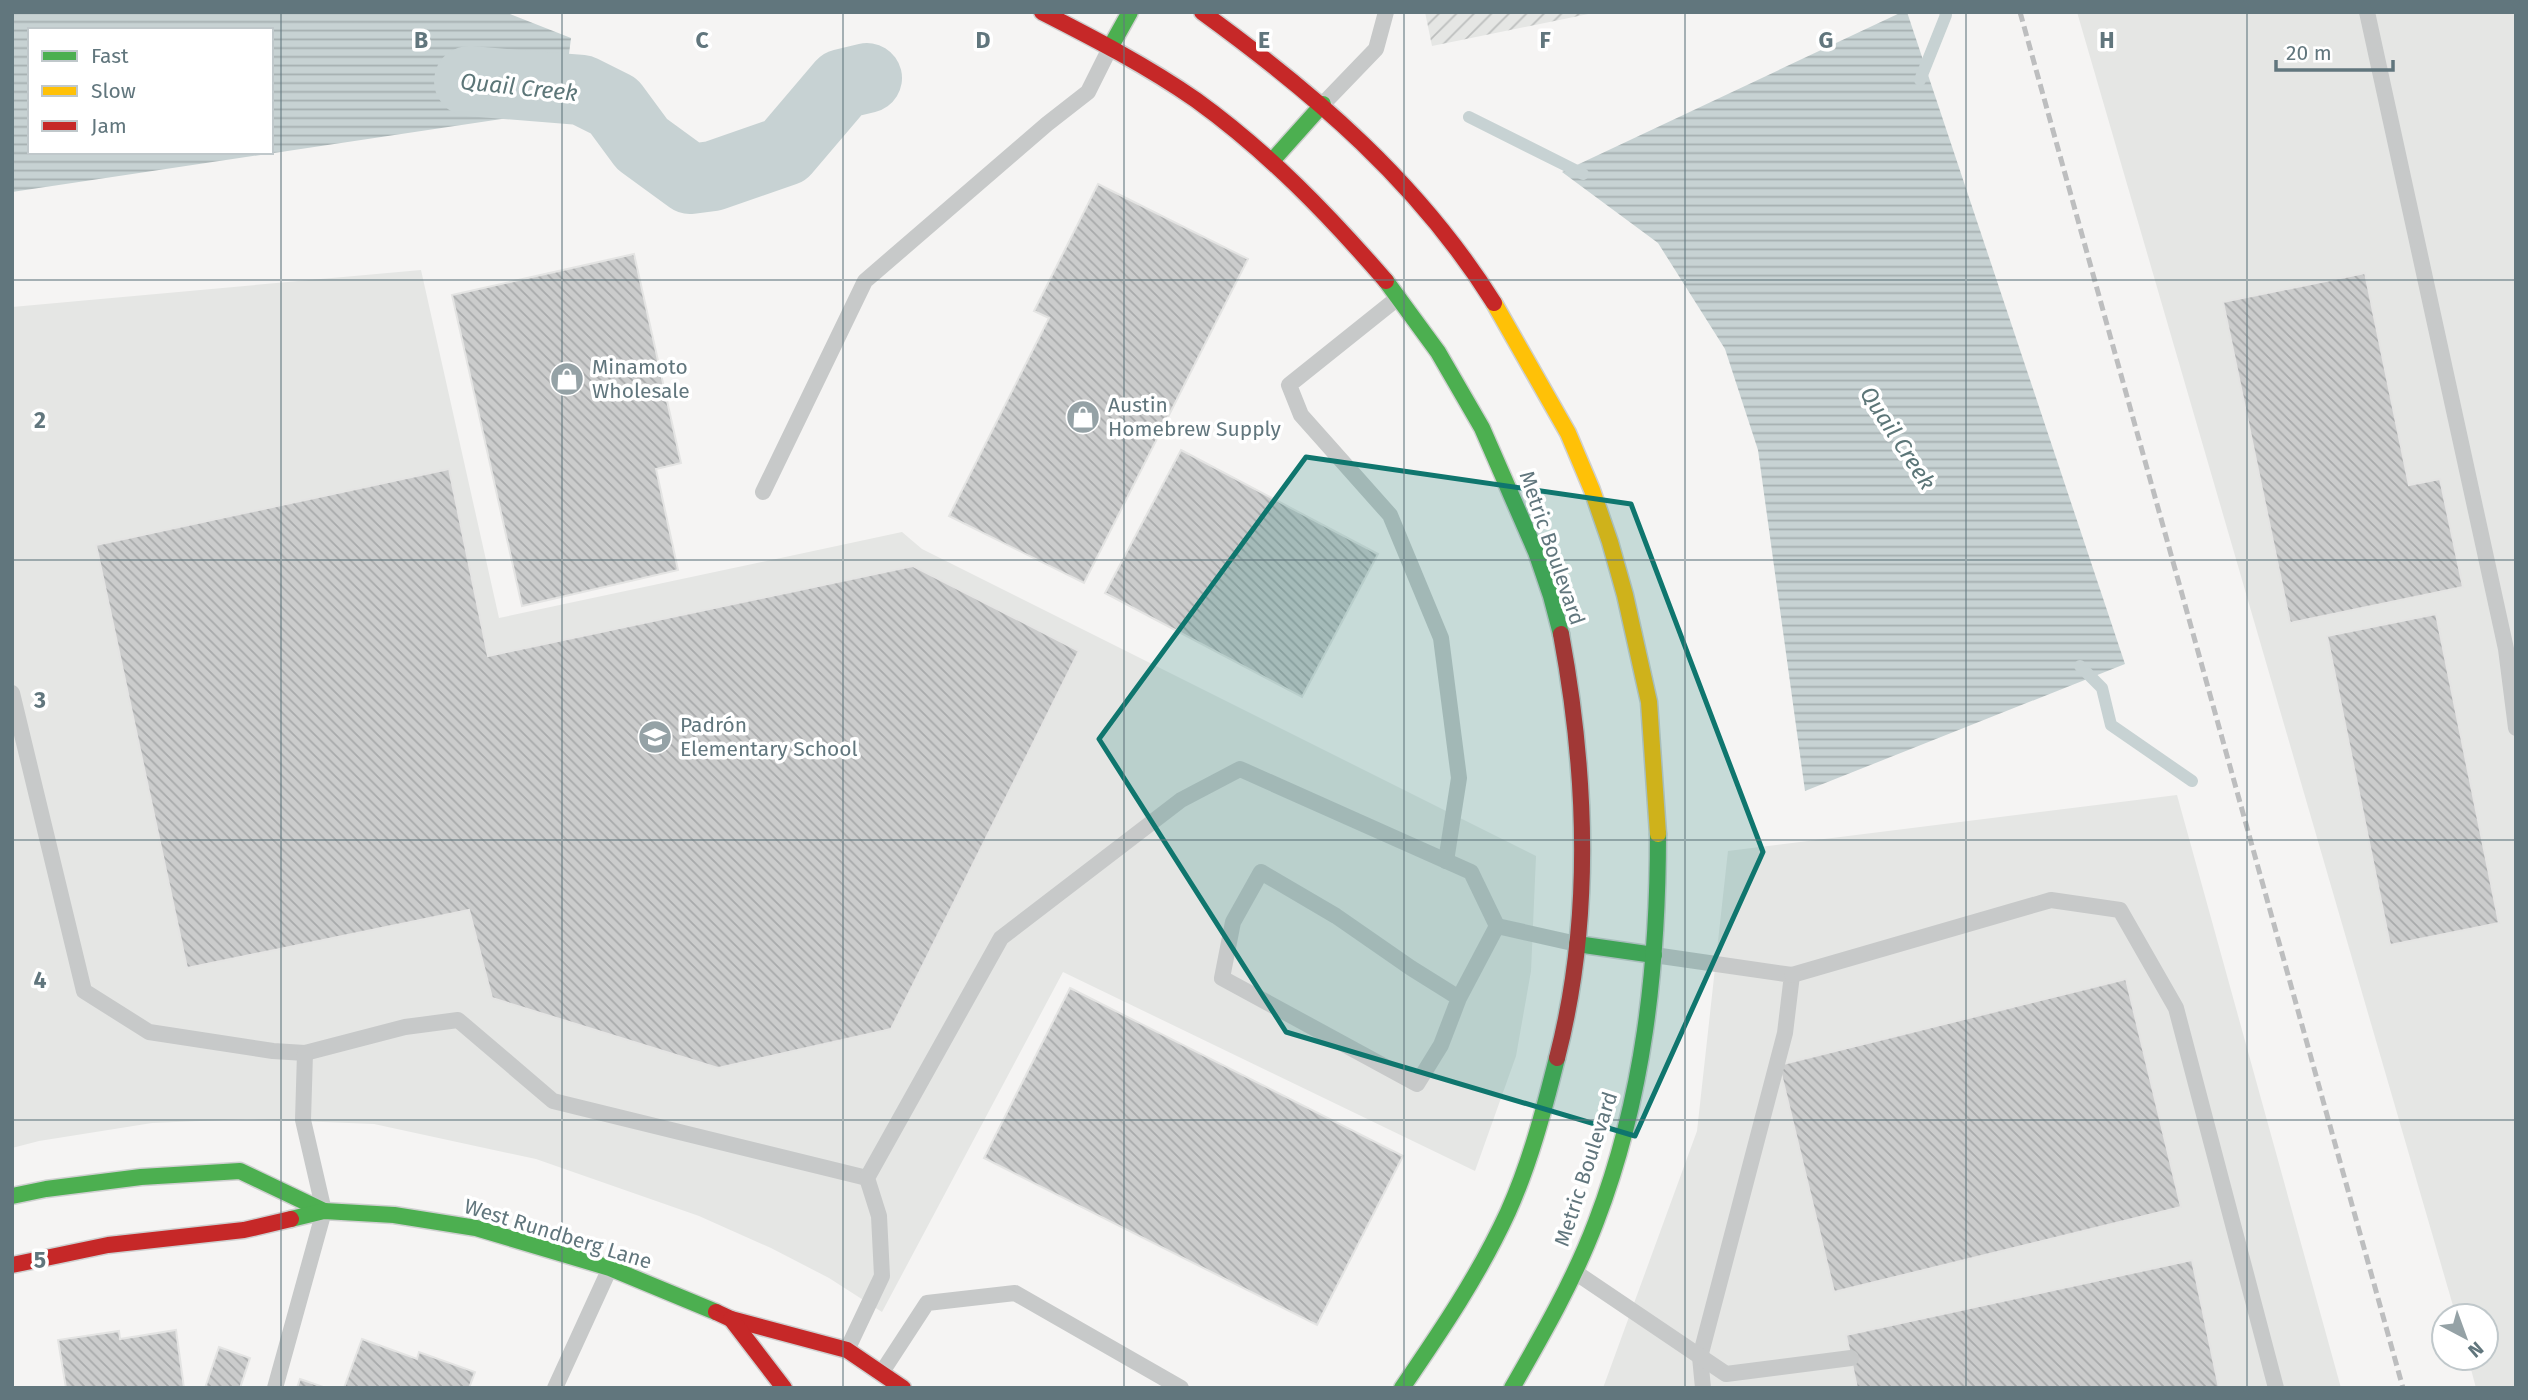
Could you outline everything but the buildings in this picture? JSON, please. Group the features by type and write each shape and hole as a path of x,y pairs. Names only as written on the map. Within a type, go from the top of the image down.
{"main road":[{"name":"Metric Boulevard","path":"1042,12 1111,46 1207,107 1327,211 1399,297 1453,373 1502,467 1531,538 1558,622 1574,705 1583,797 1583,887 1563,1041 1544,1112 1519,1186 1485,1260 1451,1317 1402,1388"},
{"path":"1111,46 1130,12"},
{"name":"Metric Boulevard","path":"1202,12 1323,104 1393,172 1454,243 1514,335 1570,437 1604,524 1629,611 1648,699 1657,814 1658,895 1654,955 1641,1058 1623,1137 1598,1218 1563,1298 1512,1388"},
{"path":"1272,161 1323,104"},
{"path":"1577,944 1654,955"},
{"name":"West Rundberg Lane","path":"12,1196 141,1177 240,1171 324,1211"},
{"name":"West Rundberg Lane","path":"12,1265 108,1245 244,1230 324,1211 394,1215 476,1228 610,1268 731,1319 847,1350 903,1388"},
{"path":"731,1319 790,1352"},
{"name":"West Rundberg Lane","path":"731,1319 784,1388"},
{"path":"825,1360 847,1350"}],"lane":[{"path":"1323,104 1376,49 1386,12"},
{"path":"2367,12 2506,649 2516,728"},
{"path":"763,492 865,281 1088,92 1111,46"},
{"path":"1399,297 1289,385 1301,415 1390,515 1441,638 1459,778 1446,862"},
{"path":"12,693 84,991 149,1032 273,1051 305,1053 405,1027 458,1020 553,1101 867,1178"},
{"path":"847,1350 882,1276 879,1216 867,1178 1002,938 1181,800 1240,769 1471,872 1497,926"},
{"path":"1459,998 1336,916 1261,872 1233,922 1222,978 1417,1084 1441,1045 1459,998 1497,926"},
{"path":"1654,955 1792,975 2051,900 2120,910 2176,1008 2276,1388"},
{"path":"1497,926 1577,944"},
{"path":"1703,1388 1700,1357 1784,1033 1792,975"},
{"path":"275,1388 324,1211 303,1120 305,1053"},
{"path":"555,1388 610,1268"},
{"path":"1574,1272 1726,1374 1851,1358"},
{"path":"882,1372 927,1303 1015,1293 1181,1388"}],"highlighted area":[{"path":"1306,457 1631,504 1763,852 1635,1136 1286,1032 1099,739"}],"shaded area":[{"path":"1425,12 1598,12 1432,46"},
{"path":"2077,12 2516,12 2516,1388 2476,1388 2472,1372 2500,1372 2500,1302 2452,1302"},
{"name":"Padrón Elementary School","path":"421,270 499,618 902,532 922,549 1536,856 1531,971 1516,1056 1475,1171 1063,972 882,1312 829,1278 771,1248 699,1216 536,1159 374,1124 247,1119 152,1123 39,1141 12,1148 12,307"},
{"path":"2177,795 2341,1388 1603,1388 1697,1131 1728,851"}],"water":[{"path":"12,12 505,12 571,38 562,110 273,153 273,28 28,28 28,154 267,154 12,192"},
{"path":"1902,12 1907,12 2125,664 1805,791 1758,450 1725,349 1658,243 1562,172"}],"waterway":[{"path":"1920,80 1945,12"},
{"name":"Quail Creek","path":"469,81 582,90 614,106 642,144 690,179 713,176 785,151 842,84 867,78"},
{"name":"Quail Creek","path":"1469,117 1583,174"},
{"name":"Quail Creek","path":"2080,666 2102,688 2111,725 2192,781"}],"railway":[{"path":"2020,12 2403,1388"}],"traffic: fast":[{"path":"1111,46 1130,12"},
{"path":"1272,161 1323,104"},
{"path":"1386,281 1438,352 1482,428 1536,552 1561,634"},
{"path":"1512,1388 1578,1265 1596,1222 1626,1127 1637,1079 1651,982 1658,834"},
{"path":"1577,944 1654,955"},
{"path":"1402,1388 1472,1280 1508,1212 1530,1155 1557,1058"},
{"path":"12,1196 141,1177 240,1171 324,1211"},
{"path":"291,1219 324,1211 394,1215 476,1228 610,1268 716,1312"}],"traffic: slow":[{"path":"1494,303 1568,433 1610,542 1649,702 1658,834"}],"traffic: jam":[{"path":"1042,12 1159,76 1222,120 1296,185 1386,281"},
{"path":"1202,12 1285,75 1362,143 1433,218 1494,303"},
{"path":"1557,1058 1569,1006 1576,953 1582,846 1576,740 1561,634"},
{"path":"12,1265 108,1245 244,1230 291,1219"},
{"path":"716,1312 731,1319 847,1350 903,1388"},
{"path":"731,1319 784,1388"}],"place":[{"name":"Minamoto Wholesale","path":"567,379"},
{"name":"Austin Homebrew Supply","path":"1083,417"},
{"name":"Padrón Elementary School","path":"655,737"}]}
